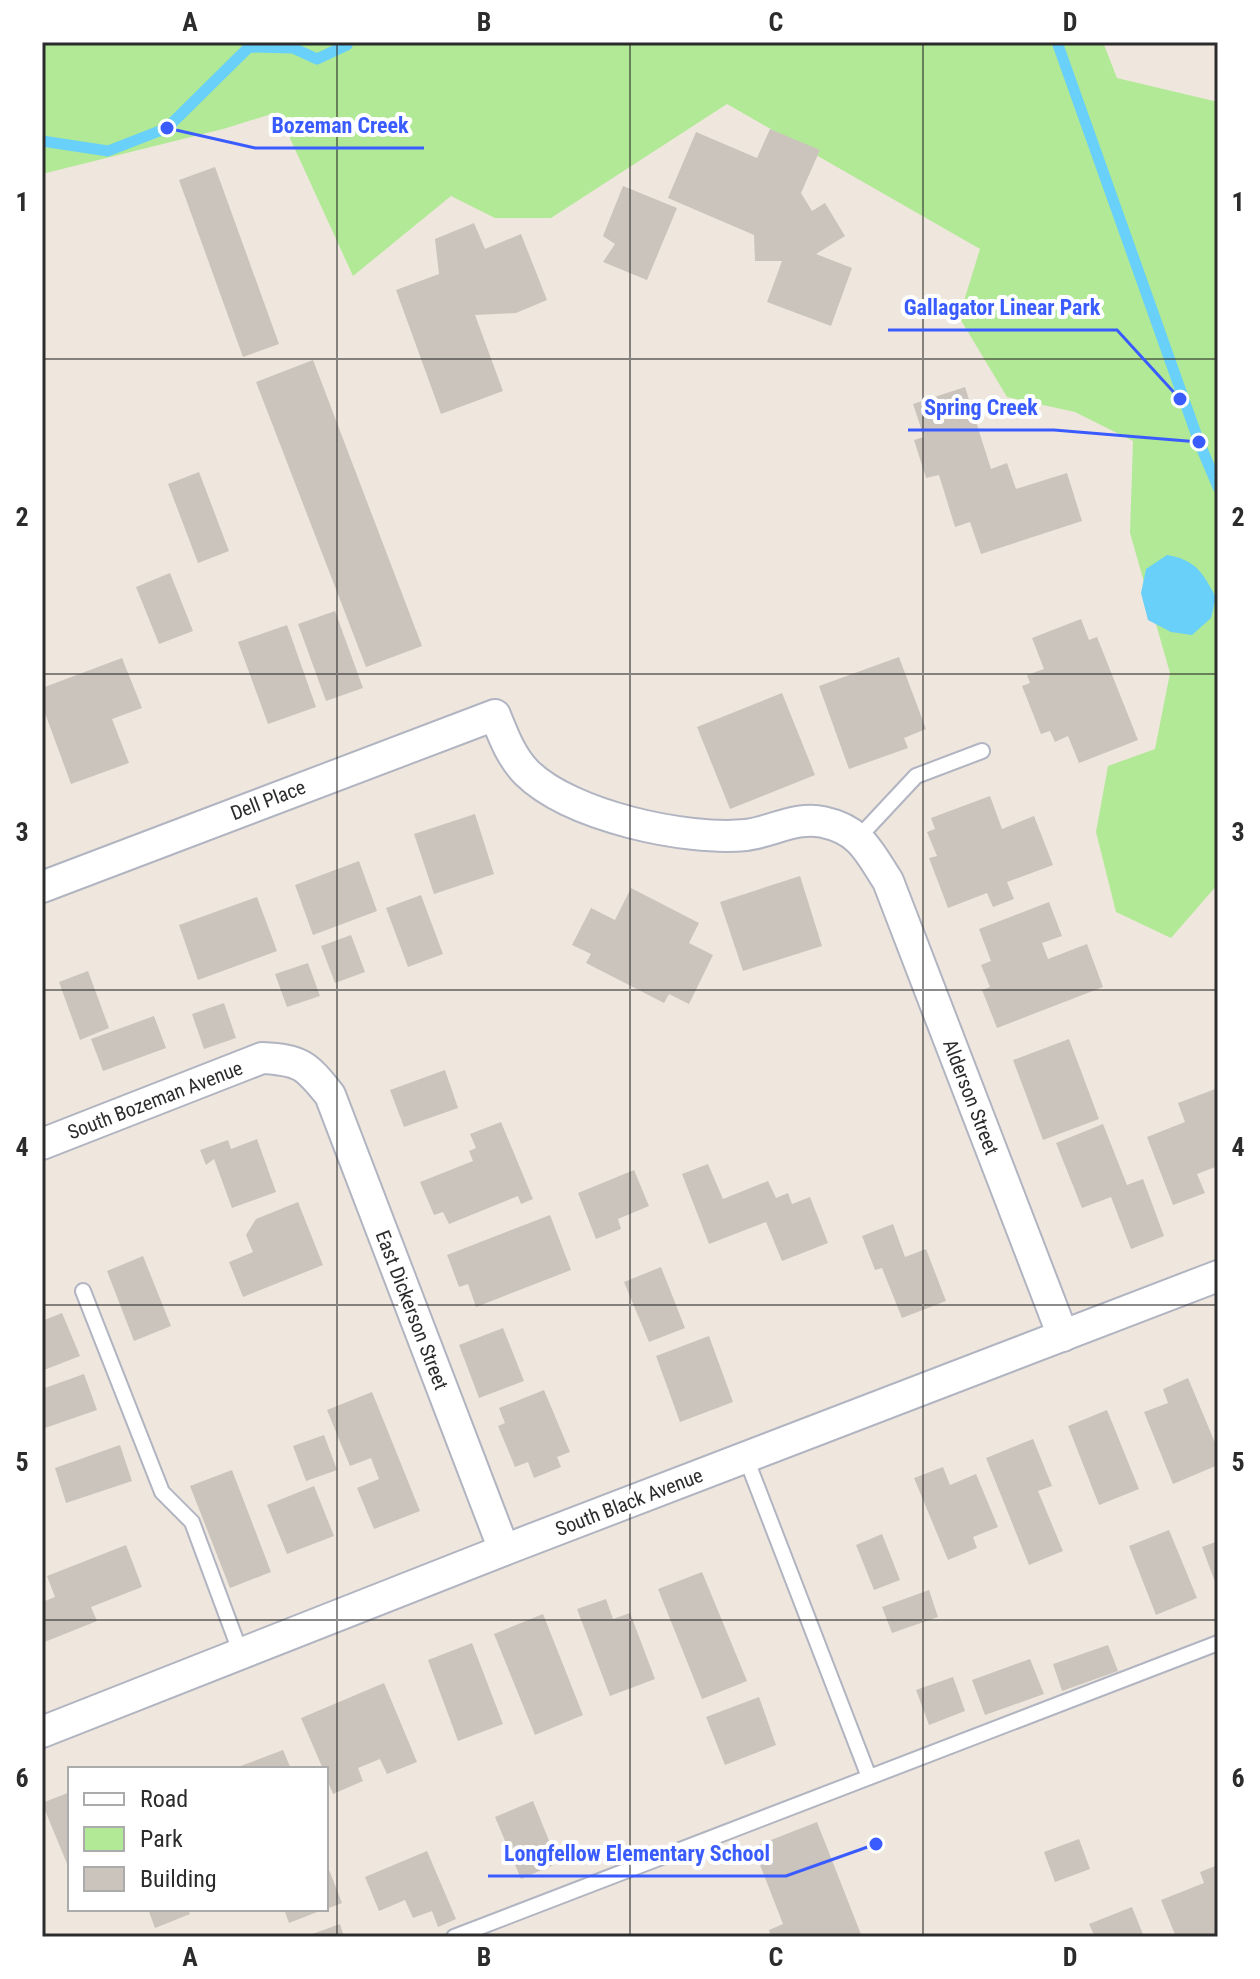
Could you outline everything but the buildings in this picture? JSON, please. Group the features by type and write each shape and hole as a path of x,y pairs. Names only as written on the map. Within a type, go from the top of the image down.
{"street":[{"name":"Dell Place","path":"42,887 495,715 507,745 526,773 552,791 588,809 629,823 711,837 750,835 787,823 822,821 866,848"},
{"name":"Alderson Street","path":"866,848 888,881 1063,1336"},
{"name":"South Bozeman Avenue","path":"42,1144 262,1058 292,1060 312,1073"},
{"name":"East Dickerson Street","path":"312,1073 330,1095 504,1550"},
{"name":"South Black Avenue","path":"42,1732 504,1550 1218,1276"}],"lane":[{"path":"866,848 916,776 982,751"},
{"path":"83,1291 162,1492 192,1522 241,1654"},
{"path":"746,1458 869,1777"},
{"path":"454,1937 1218,1643"}],"green space":[{"path":"42,42 1103,42 1117,78 1218,102 1218,884 1171,938 1116,912 1096,832 1108,766 1155,749 1170,673 1130,533 1133,441 1075,412 1007,397 959,317 980,249 727,104 551,218 495,218 451,196 353,276 278,112 223,129 42,174"}],"water":[{"path":"1167,555 1185,560 1197,568 1216,597 1211,618 1192,635 1171,632 1148,620 1141,593 1146,569"}],"waterway":[{"path":"42,141 108,151 167,128 249,47 293,48 317,59 348,42"},
{"path":"1057,42 1199,442 1218,487"}],"place":[{"name":"Bozeman Creek","path":"167,128"},
{"name":"Gallagator Linear Park","path":"1180,399"},
{"name":"Spring Creek","path":"1199,442"},
{"name":"Longfellow Elementary School","path":"876,1844"}]}
